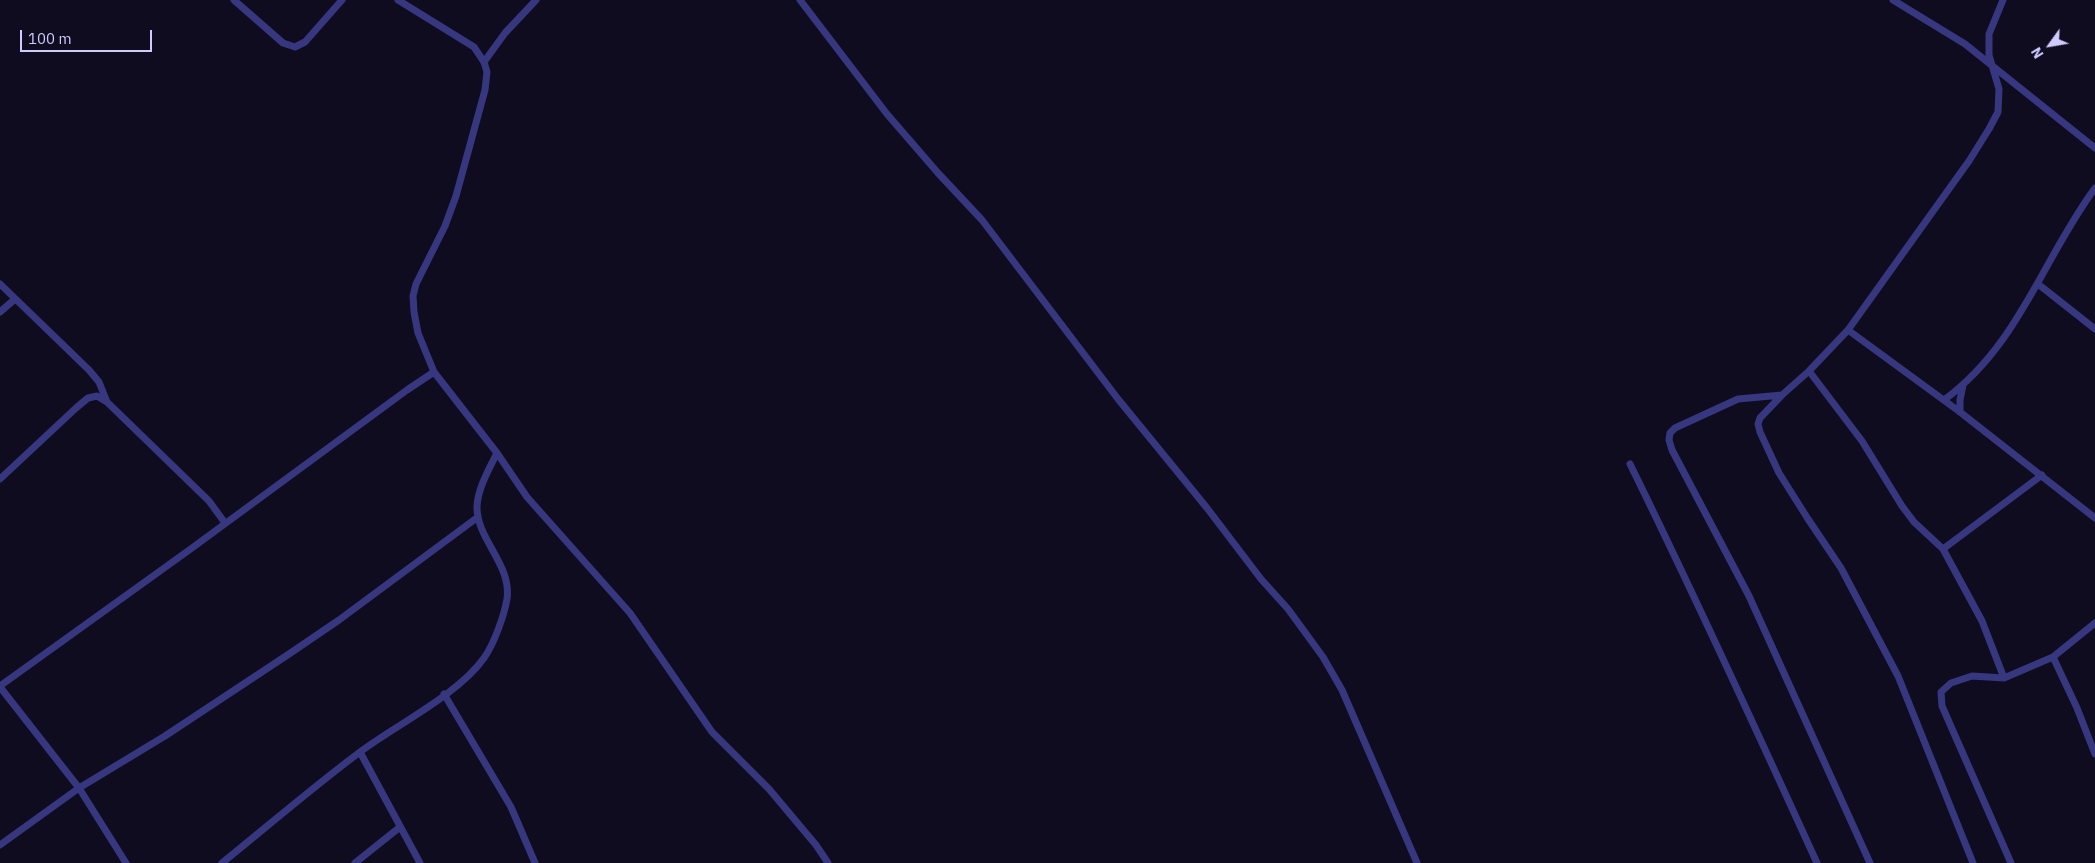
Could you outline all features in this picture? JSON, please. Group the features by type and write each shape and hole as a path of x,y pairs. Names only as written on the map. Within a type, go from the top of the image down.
{"street":[{"path":"234,0 282,43 295,47 304,42 342,0"},
{"path":"398,0 474,47 484,62 487,72 485,90 456,196 445,226 416,284 413,296 418,333 434,372 497,454 527,497 630,613 712,732 774,795 828,863"},
{"path":"484,62 505,34 536,0"},
{"path":"800,0 887,114 982,220 1118,400 1207,508 1261,579 1288,609 1323,657 1342,690 1418,863"},
{"path":"1893,0 1965,44 2095,148"},
{"path":"1973,863 1898,676 1842,568 1779,473 1758,424 1760,418 1782,395 1810,371 1848,330 1969,161 1989,130 1998,112 1999,90 1989,55 1989,34 2003,0"},
{"path":"1944,400 1963,384 2009,332 2068,229 2095,188"},
{"path":"0,284 90,370 99,382 107,402"},
{"path":"2038,284 2095,329"},
{"path":"0,312 15,299"},
{"path":"1848,330 1960,412 2095,518"},
{"path":"1810,371 1862,441 1902,506 1914,522 1943,549 1982,621 2004,678"},
{"path":"126,863 79,788 0,687 434,372"},
{"path":"1960,412 1963,384"},
{"path":"1782,395 1738,399 1675,428 1670,433 1669,440 1672,450 1753,605 1870,863"},
{"path":"0,479 83,401 97,396 107,402 209,501 225,524"},
{"path":"222,863 360,752 471,673 484,658 504,612 507,596 506,580 478,517 477,507 478,496 497,454"},
{"path":"1630,464 1696,599 1817,863"},
{"path":"1943,549 2042,475"},
{"path":"0,845 79,788 165,736 339,620 478,517"},
{"path":"2011,863 1942,706 1941,692 1951,683 1972,676 2004,678 2053,657 2095,623"},
{"path":"2053,657 2077,708 2095,754"},
{"path":"444,694 511,807 535,863"},
{"path":"360,752 420,863"},
{"path":"355,863 400,827"}]}
